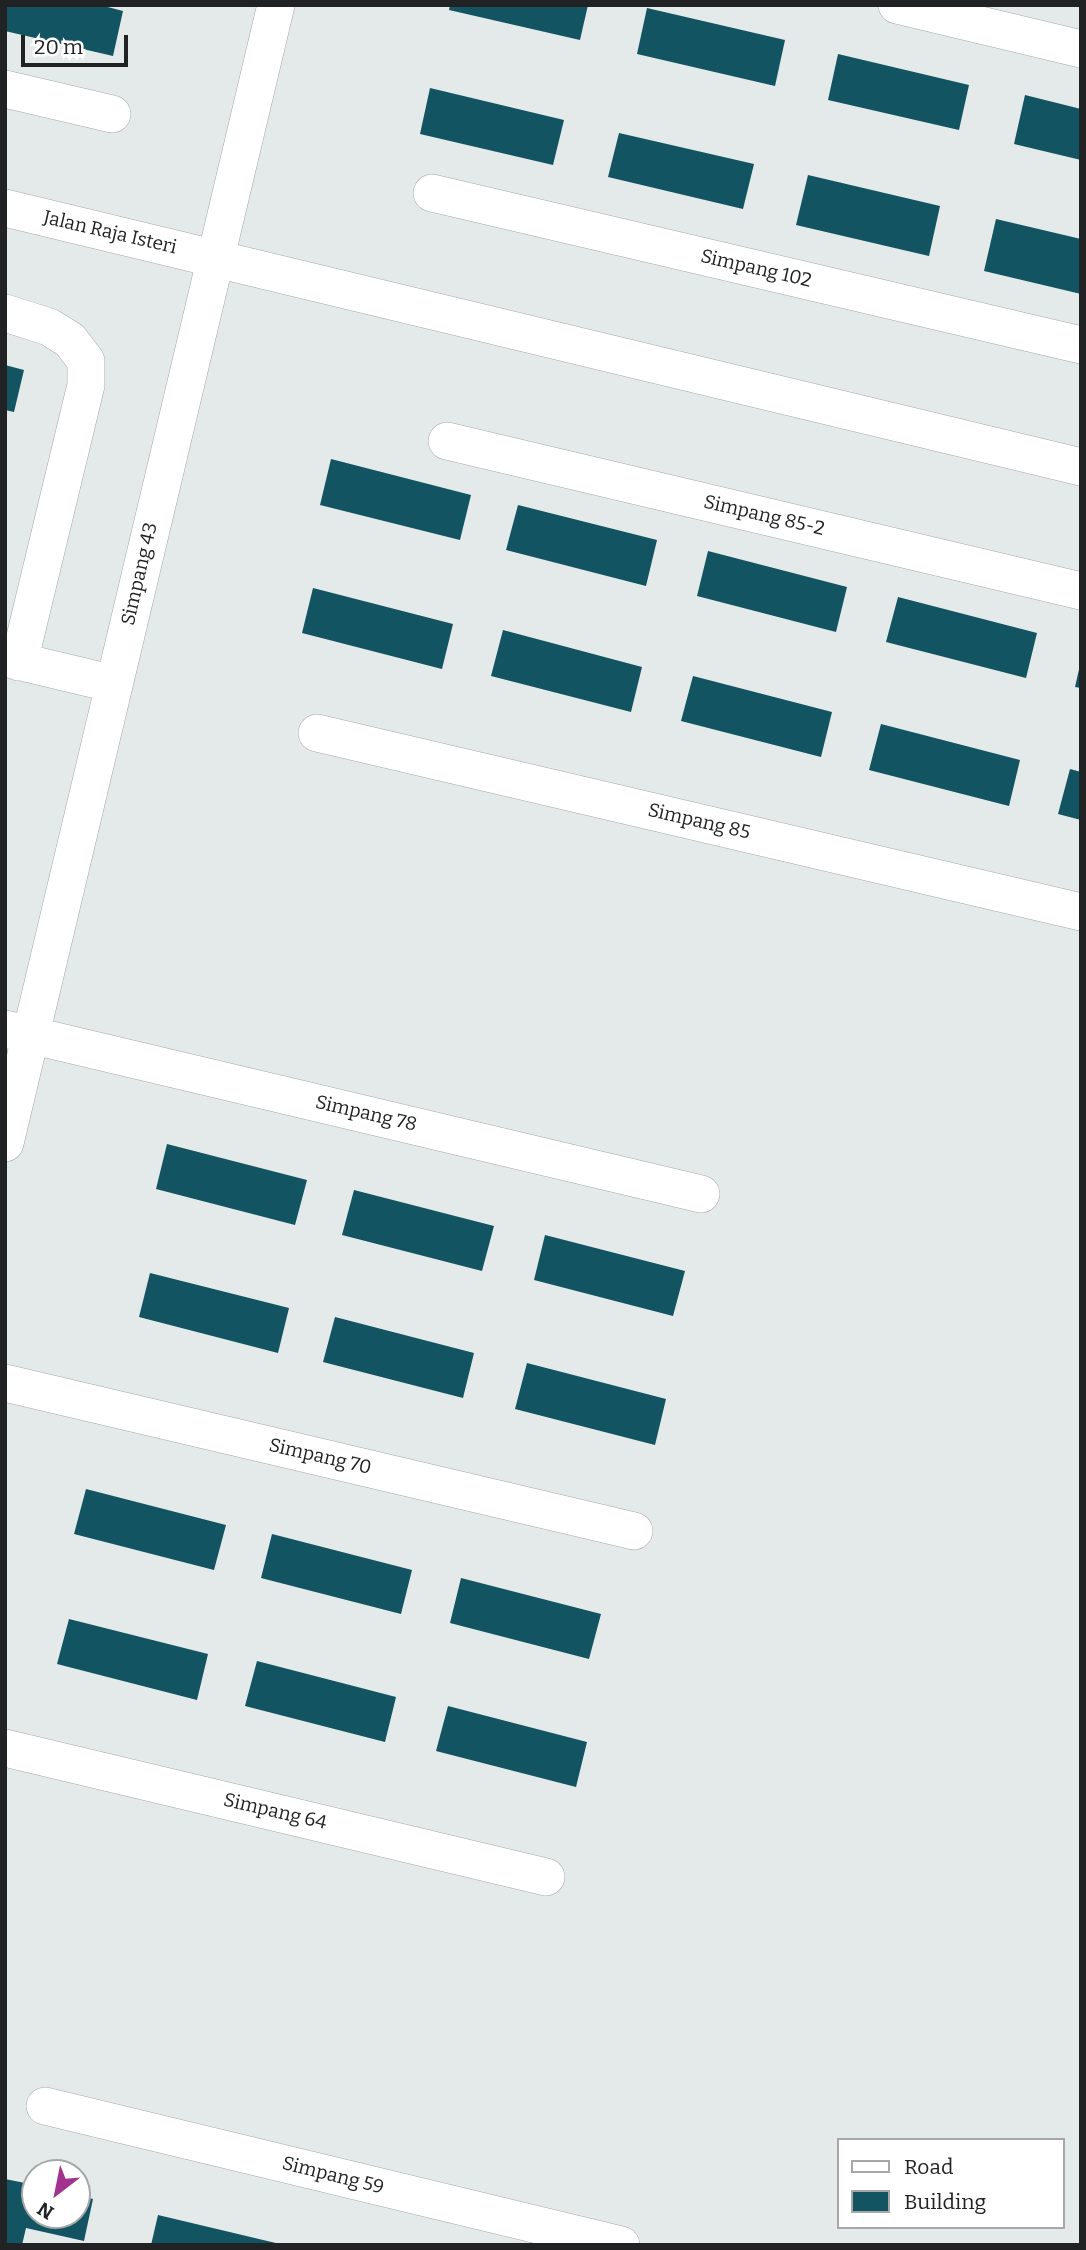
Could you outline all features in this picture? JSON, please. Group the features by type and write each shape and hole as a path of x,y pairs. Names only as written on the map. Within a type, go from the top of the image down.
{"street":[{"name":"Simpang 43","path":"5,1143 18,1032 114,684 276,5"},
{"path":"897,5 1081,49"},
{"path":"5,89 112,114"},
{"name":"Simpang 102","path":"432,192 1081,345"},
{"name":"Jalan Raja Isteri","path":"5,208 1081,467"},
{"path":"5,313 49,327 70,340 86,360 86,385 12,660 114,684"},
{"name":"Simpang 85-2","path":"447,442 1081,591"},
{"name":"Simpang 85","path":"317,733 1081,912"},
{"name":"Simpang 78","path":"18,1032 701,1194"},
{"name":"Simpang 70","path":"5,1383 634,1531"},
{"name":"Simpang 64","path":"5,1748 546,1877"},
{"name":"Simpang 59","path":"45,2106 621,2245"}],"building":[{"path":"5,5 100,5 123,11 113,56 5,31"},
{"path":"450,5 588,5 580,40 449,10"},
{"path":"647,8 785,40 775,86 637,54"},
{"path":"838,54 969,85 959,130 828,100"},
{"path":"430,88 564,120 553,165 420,134"},
{"path":"1025,95 1081,109 1081,160 1014,144"},
{"path":"619,133 754,164 743,209 608,177"},
{"path":"808,175 940,206 929,256 796,225"},
{"path":"996,219 1081,239 1081,294 984,271"},
{"path":"5,365 24,370 14,412 5,410"},
{"path":"331,459 471,495 460,540 320,505"},
{"path":"518,505 657,540 646,586 506,550"},
{"path":"708,551 847,587 836,632 697,596"},
{"path":"313,588 453,624 442,669 302,633"},
{"path":"898,597 1037,633 1026,678 886,642"},
{"path":"503,630 642,667 631,712 491,676"},
{"path":"1081,665 1081,688 1075,687"},
{"path":"693,676 832,712 821,757 681,721"},
{"path":"881,724 1020,760 1009,806 869,770"},
{"path":"1070,769 1081,772 1081,820 1058,814"},
{"path":"167,1144 307,1180 295,1225 156,1189"},
{"path":"354,1190 494,1226 482,1271 342,1235"},
{"path":"545,1235 685,1271 673,1316 534,1280"},
{"path":"150,1273 289,1308 278,1353 139,1317"},
{"path":"335,1317 474,1353 463,1398 323,1362"},
{"path":"527,1363 666,1399 655,1445 515,1409"},
{"path":"86,1489 226,1525 214,1570 74,1534"},
{"path":"272,1534 412,1570 401,1614 261,1578"},
{"path":"461,1578 601,1614 589,1659 450,1623"},
{"path":"69,1619 208,1654 197,1700 57,1664"},
{"path":"257,1661 396,1697 385,1742 245,1706"},
{"path":"448,1706 587,1742 576,1787 436,1751"},
{"path":"5,2179 21,2182 21,2229 26,2229 22,2245 5,2245"},
{"path":"158,2215 280,2244 280,2245 151,2245"},
{"path":"30,2229 87,2229 84,2241"}]}
